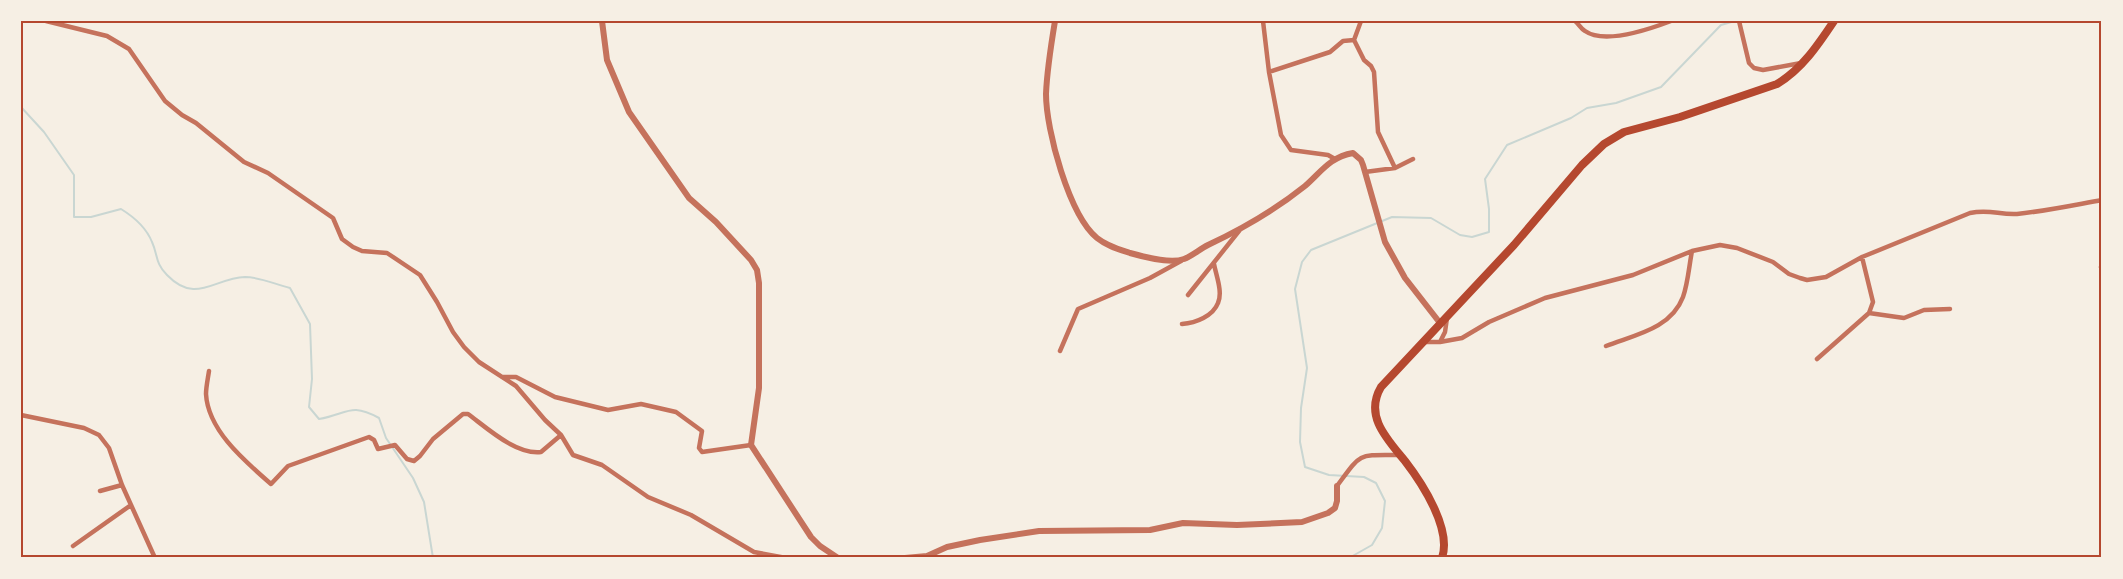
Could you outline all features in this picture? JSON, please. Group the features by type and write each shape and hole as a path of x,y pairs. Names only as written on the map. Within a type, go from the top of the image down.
{"highway":[{"path":"1442,558 1445,543 1442,525 1414,474 1379,426 1375,402 1382,387 1514,245 1582,165 1604,144 1634,129 1680,117 1764,89 1786,79 1804,62 1834,21"}],"street":[{"path":"46,21 107,36 129,49 165,101 182,115 196,123 244,162 268,173 333,218 342,239 353,247 362,251 387,253 420,275 464,347 479,362 516,386 561,435 573,455 602,465 648,497 692,514 757,553 786,558"},
{"path":"602,21 607,60 629,112 689,198 716,222 751,260 757,270 759,388 752,445 811,537 838,558"},
{"path":"1054,21 1046,95 1054,145 1079,215 1097,238 1111,247 1160,260 1183,260"},
{"path":"1263,21 1269,72 1281,135 1291,150 1328,155 1335,159"},
{"path":"1361,21 1354,40 1364,60 1374,72 1378,132 1395,168"},
{"path":"1575,21 1584,31 1605,38 1655,28 1670,21"},
{"path":"1739,21 1749,63 1754,68 1763,70 1804,62"},
{"path":"1269,72 1330,52 1343,41 1354,40"},
{"path":"1060,351 1078,309 1150,278 1206,246 1239,231 1306,185 1335,159 1353,153 1361,160 1382,225 1385,242 1405,278 1440,323"},
{"path":"1365,172 1395,168 1413,159"},
{"path":"1422,342 1462,338 1489,322 1545,298 1633,275 1692,251 1720,245 1737,248 1777,264 1789,274 1807,280 1826,277 1862,257 1970,213 1984,210 2009,214 2030,213 2102,200"},
{"path":"1188,295 1239,231"},
{"path":"1606,346 1654,328 1669,319 1683,298 1692,251"},
{"path":"1817,359 1869,314 1873,302 1862,257"},
{"path":"1182,324 1192,324 1209,315 1218,303 1220,294 1214,264"},
{"path":"1869,314 1904,318 1924,310 1950,309"},
{"path":"1440,342 1445,332 1448,315"},
{"path":"209,371 206,396 212,416 222,436 271,484 288,466 369,436 374,440 378,449 390,446 398,448 407,459 414,461 433,439 463,414 468,414 489,431 524,450 541,452 561,435"},
{"path":"502,376 516,377 555,397 608,410 641,404 676,412 701,429 699,448 702,452 752,445"},
{"path":"21,415 84,428 99,435 108,448 155,558"},
{"path":"905,558 927,556 947,548 980,540 1039,531 1150,530 1183,523 1237,525 1302,522 1328,513 1335,508 1337,486 1358,459 1367,454 1399,455"},
{"path":"100,491 122,485"},
{"path":"73,546 131,505"}],"waterway":[{"path":"1349,558 1372,545 1382,528 1385,501 1376,483 1364,477 1329,475 1305,467 1300,442 1301,408 1307,368 1295,289 1302,262 1311,250 1392,217 1431,218 1460,235 1472,237 1489,232 1485,179 1507,145 1571,118 1587,108 1616,103 1661,87 1721,25 1735,21"},
{"path":"21,107 44,132 74,175 74,217 91,217 121,209 143,227 163,271 177,284 187,288 205,288 234,278 245,277 262,279 290,288 310,324 312,379 309,407 319,419 355,410 379,418 386,438 413,478 424,502 433,558"}]}
